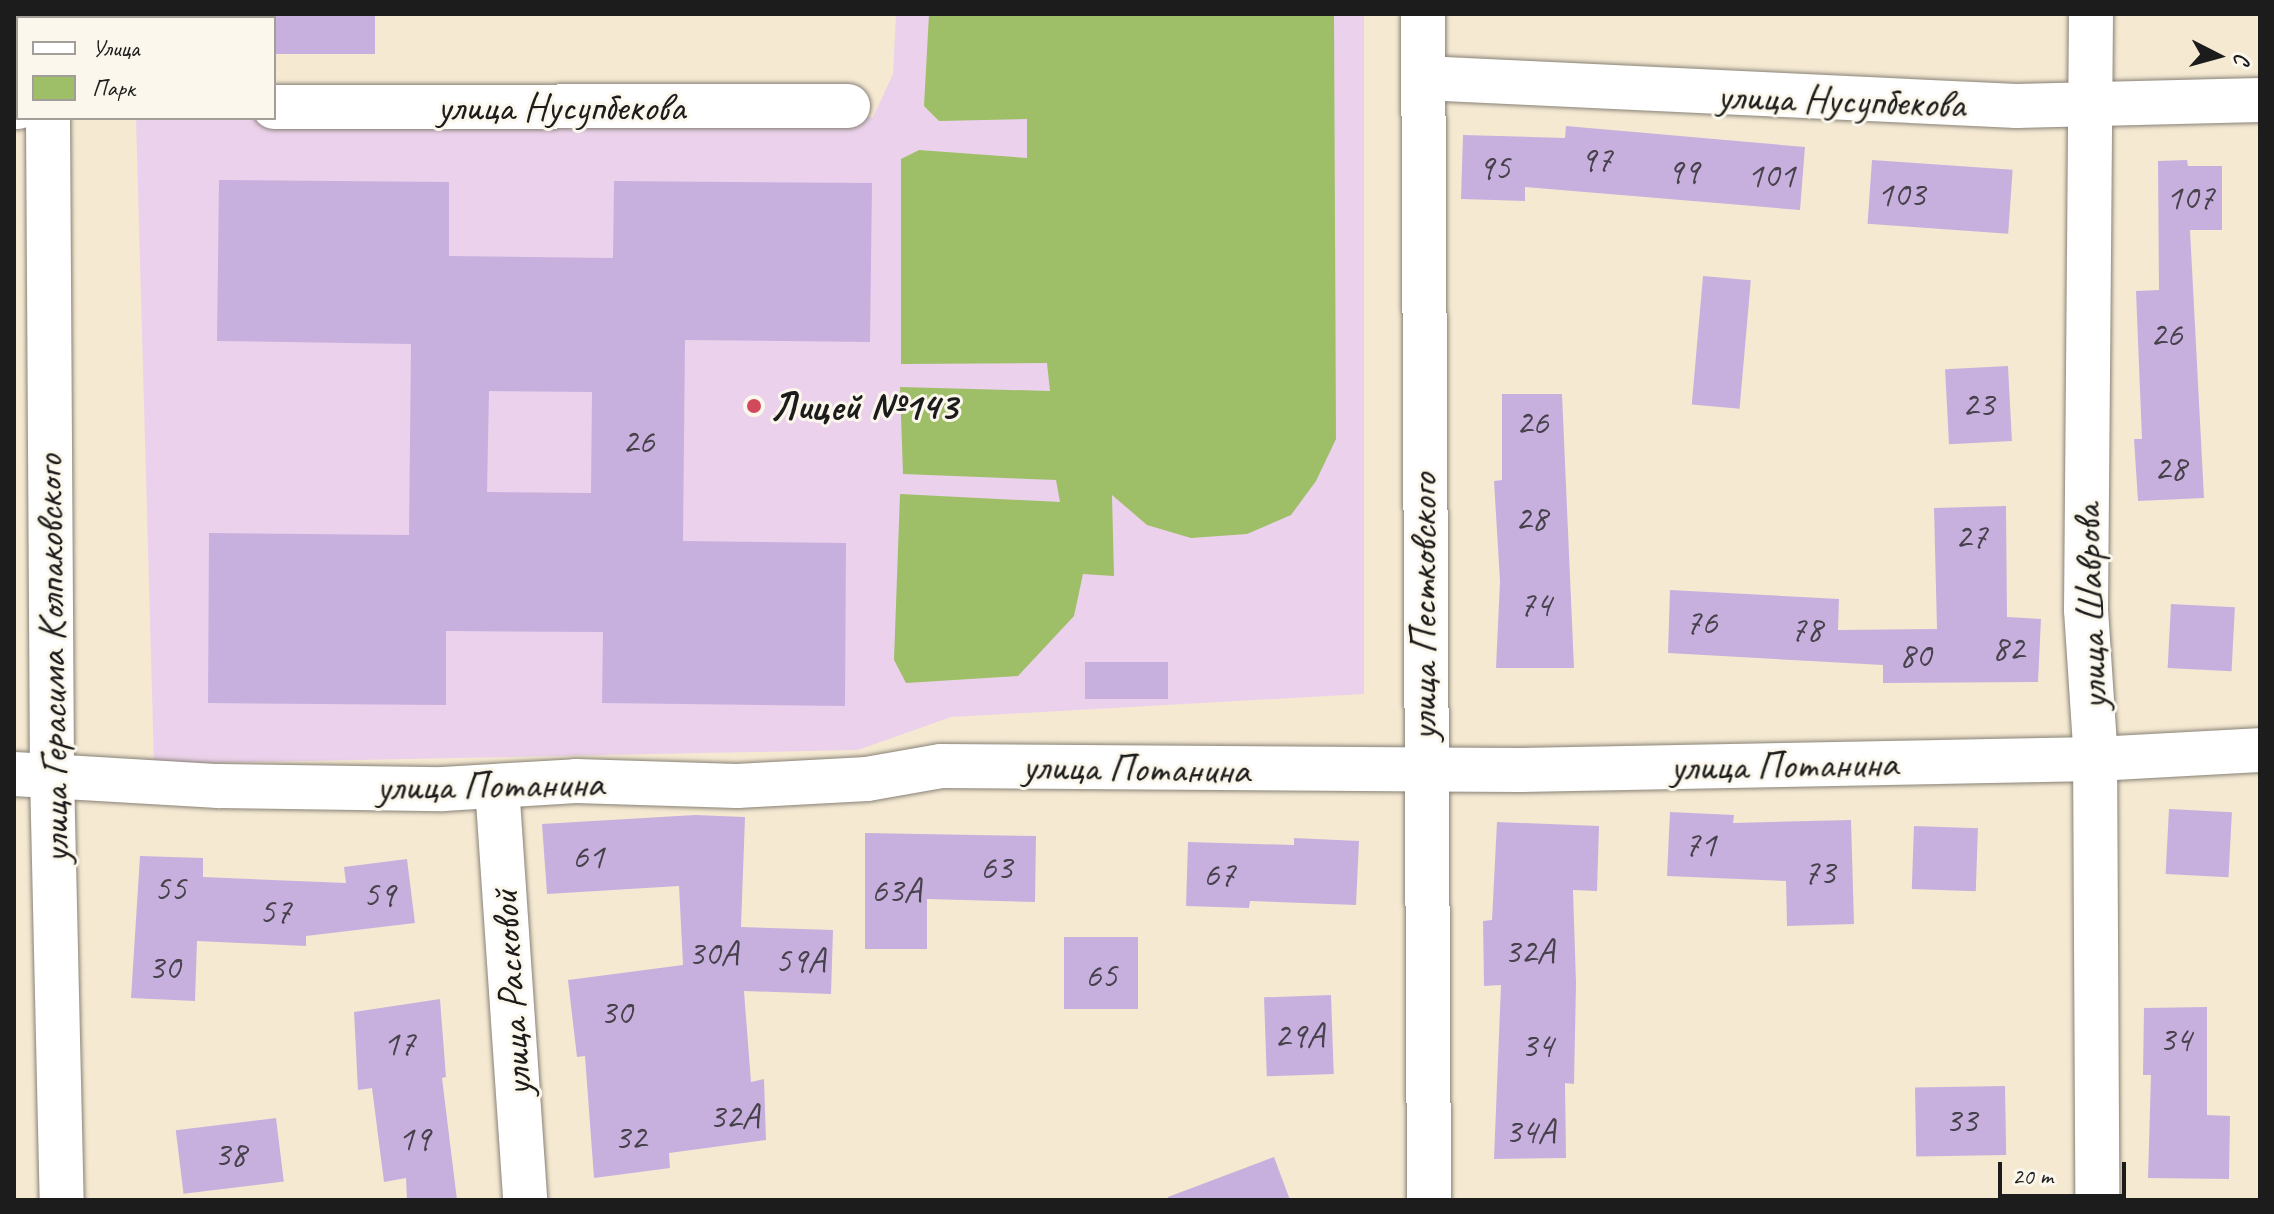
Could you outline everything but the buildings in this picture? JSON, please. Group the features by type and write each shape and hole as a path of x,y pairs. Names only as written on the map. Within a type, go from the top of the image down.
{"street":[{"name":"улица Пестковского","path":"1423,14 1429,1200"},
{"name":"улица Шаврова","path":"2091,14 2086,610 2095,759 2097,1200"},
{"name":"улица Нусупбекова","path":"1423,78 1743,97 2090,106 2260,100"},
{"name":"улица Нусупбекова","path":"276,107 848,106"},
{"name":"улица Герасима Колпаковского","path":"48,120 33,774 62,1200"},
{"name":"улица Потанина","path":"33,774 219,786 497,786 576,781 737,786 867,779 941,766 1425,770 2095,759 2260,750"},
{"name":"улица Расковой","path":"497,786 525,1200"}],"shaded area":[{"name":"Лицей №143","path":"896,14 1364,14 1364,694 951,717 858,750 154,764 136,120 276,120 276,114 873,117 893,74"}],"green space":[{"path":"929,14 1334,14 1336,439 1316,481 1291,515 1247,534 1191,538 1147,525 1112,495 1114,576 1083,574 1074,616 1018,676 906,683 894,660 900,494 1060,502 1056,480 903,474 900,387 1050,391 1047,363 901,364 901,159 919,150 1027,158 1027,119 939,121 924,106"}],"place":[{"name":"Лицей №143","path":"754,406"}]}
